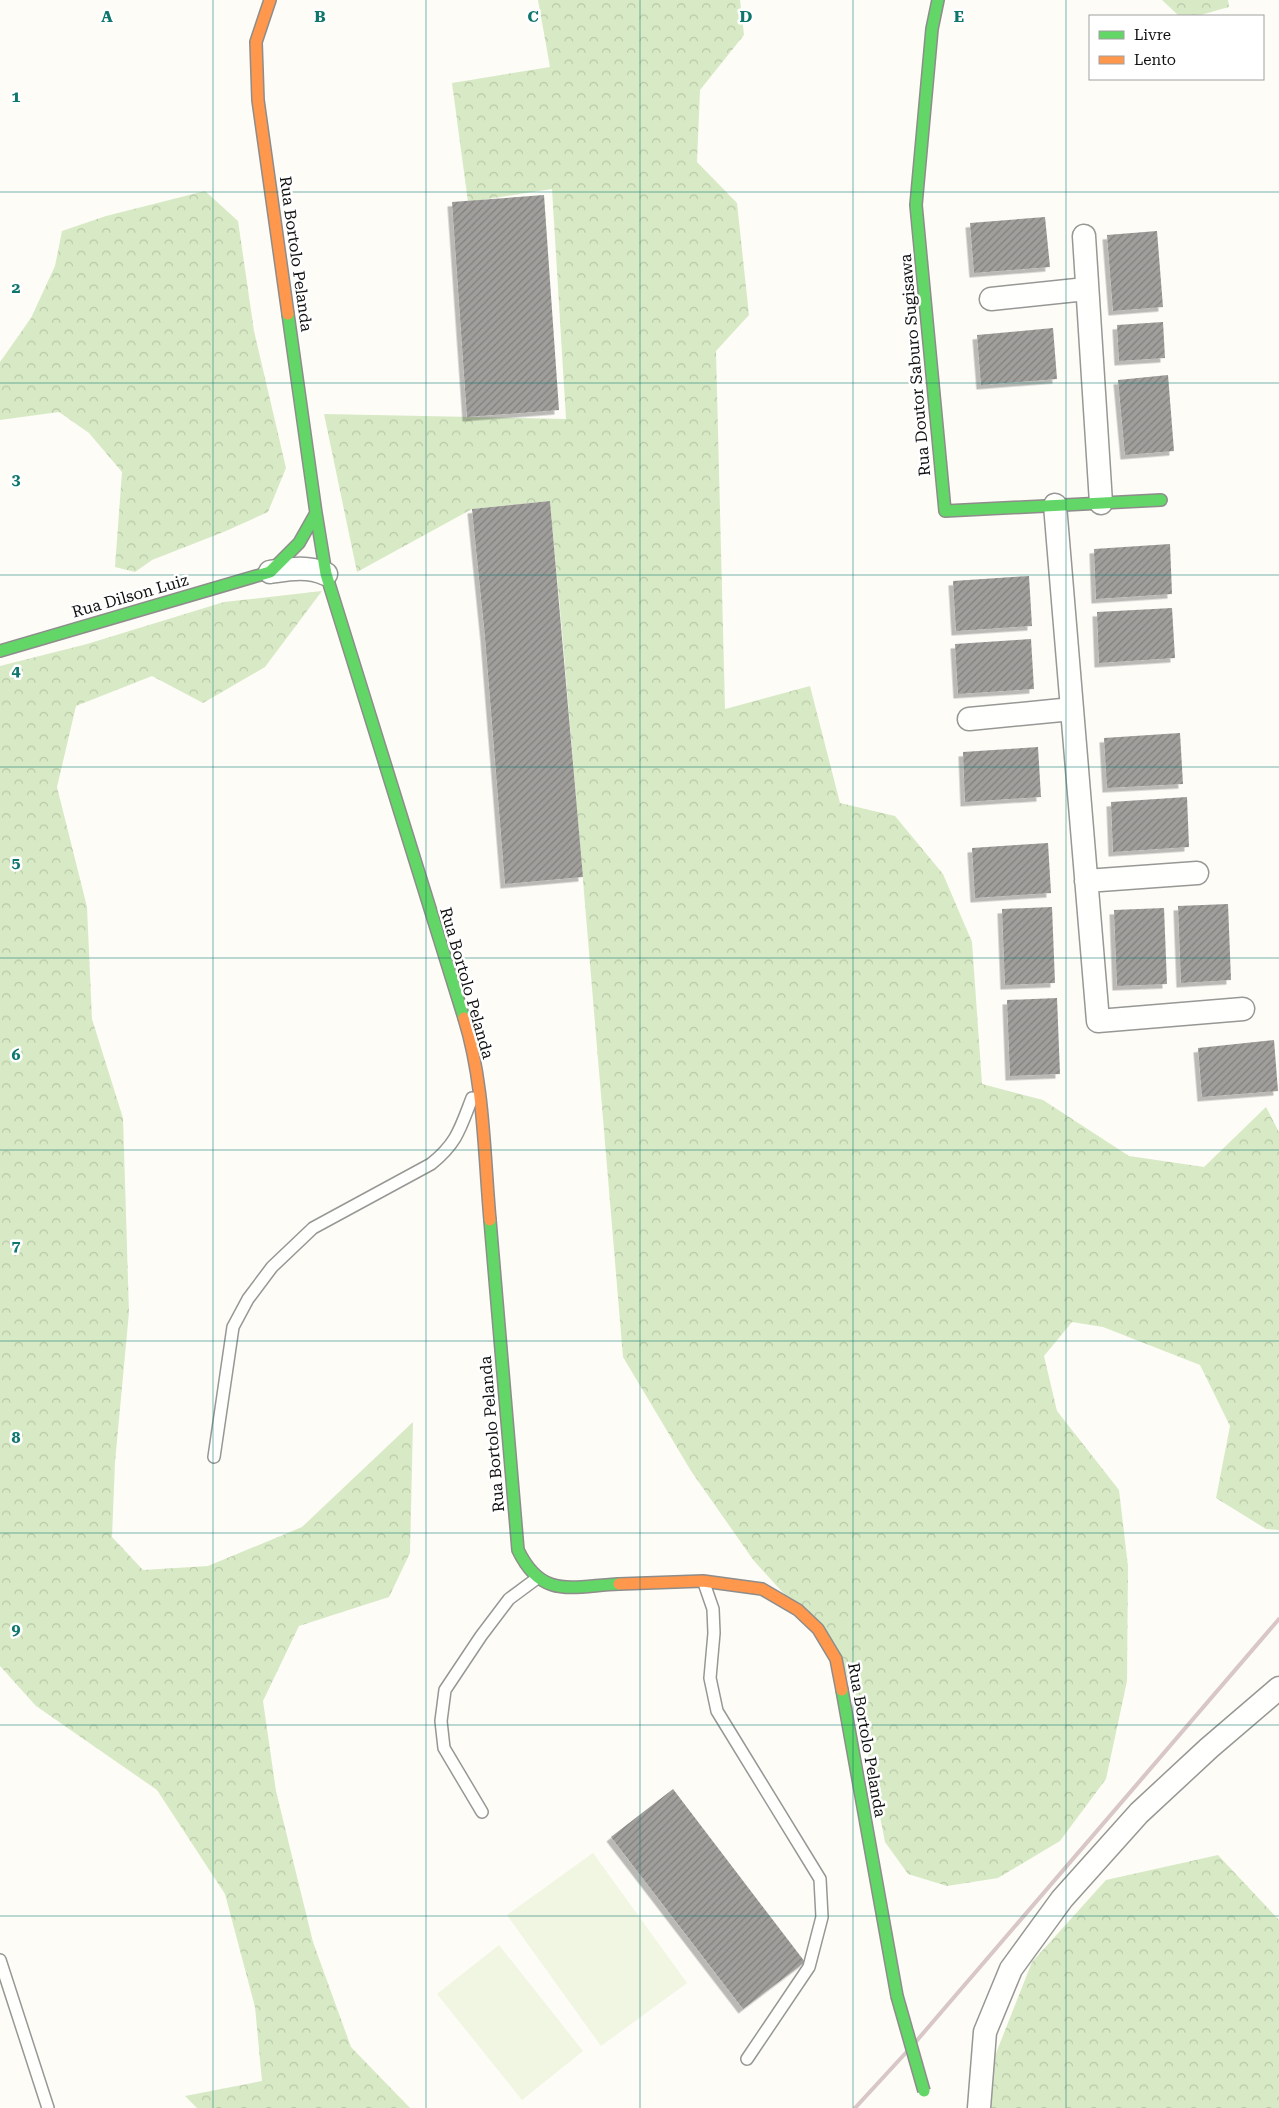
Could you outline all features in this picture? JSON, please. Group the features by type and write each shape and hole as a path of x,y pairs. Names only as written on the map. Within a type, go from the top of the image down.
{"street":[{"name":"Rua Bortolo Pelanda","path":"270,0 256,42 258,100 316,513 326,574 468,1035 478,1082 518,1550 527,1568 536,1579 555,1587 703,1581 762,1589 798,1610 818,1629 836,1659 897,1996 925,2096"},
{"name":"Rua Doutor Saburo Sugisawa","path":"938,0 932,29 916,205 945,511 1162,500"},
{"path":"1084,236 1101,503"},
{"path":"991,299 1086,289"},
{"path":"1055,505 1098,1021 1243,1009"},
{"path":"270,572 299,542 316,513"},
{"path":"270,572 295,568 313,569 326,574"},
{"name":"Rua Dilson Luiz","path":"0,651 270,572"},
{"path":"969,719 1072,709"},
{"path":"1086,881 1197,873"},
{"path":"979,2108 985,2032 1011,1969 1062,1899 1138,1813 1216,1741 1279,1688"}],"lane":[{"path":"214,1457 233,1327 248,1299 272,1267 313,1228 431,1164 446,1151 458,1135 478,1082"},
{"path":"482,1812 444,1748 441,1721 445,1690 481,1636 509,1599 536,1579"},
{"path":"703,1581 713,1609 714,1633 710,1678 716,1711 820,1878 822,1917 809,1967 747,2059"},
{"path":"0,1960 48,2108"}],"green space":[{"path":"538,0 740,0 744,35 700,90 697,162 737,203 749,315 716,351 725,709 810,686 840,803 895,816 943,874 972,942 982,1084 1043,1100 1129,1156 1204,1167 1266,1107 1279,1132 1279,1530 1266,1529 1216,1498 1230,1426 1200,1365 1103,1327 1072,1322 1044,1356 1057,1411 1119,1490 1128,1566 1127,1681 1106,1779 1060,1841 998,1878 947,1886 908,1874 885,1842 868,1755 842,1657 754,1561 691,1471 623,1357 550,501 472,509 357,572 324,414 566,419 552,189 468,202 452,83 550,67"},
{"path":"1162,0 1228,0 1229,7 1201,15 1178,15"},
{"path":"205,191 238,221 254,331 286,468 268,512 152,560 135,572 115,567 122,472 89,433 59,412 0,420 0,362 31,318 55,266 62,231 106,216"},
{"path":"322,591 265,667 203,703 152,676 76,706 57,787 87,907 92,1019 123,1118 129,1312 115,1462 112,1537 143,1570 208,1566 302,1527 413,1422 410,1553 389,1597 299,1626 263,1701 276,1791 313,1942 351,2047 410,2108 197,2108 185,2096 262,2081 255,2007 225,1894 157,1790 36,1706 0,1666 0,666 87,644 224,602"},
{"path":"593,1853 687,1983 601,2046 507,1915"},
{"path":"1218,1855 1279,1920 1279,2108 989,2108 985,2081 1032,1962 1106,1880"},
{"path":"499,1945 583,2051 522,2100 437,1994"}],"building":[{"path":"544,195 559,410 467,417 452,202"},
{"path":"1045,217 1050,267 974,273 970,223"},
{"path":"1157,231 1163,307 1113,311 1107,235"},
{"path":"1163,322 1165,358 1119,361 1117,325"},
{"path":"1053,328 1057,379 981,385 977,335"},
{"path":"1168,375 1174,451 1125,455 1118,380"},
{"path":"550,501 583,877 505,884 485,637 472,509"},
{"path":"1170,544 1172,594 1096,599 1094,549"},
{"path":"1029,576 1032,626 956,631 953,581"},
{"path":"1172,608 1175,658 1099,663 1097,612"},
{"path":"1031,639 1034,689 958,694 955,644"},
{"path":"1180,733 1183,784 1107,788 1104,738"},
{"path":"1038,747 1041,797 965,802 963,752"},
{"path":"1187,797 1189,847 1113,852 1111,802"},
{"path":"1048,843 1051,893 975,898 972,848"},
{"path":"1228,904 1231,980 1181,983 1178,906"},
{"path":"1052,907 1055,983 1005,985 1002,909"},
{"path":"1164,908 1167,984 1117,986 1114,910"},
{"path":"1057,998 1060,1074 1010,1076 1007,1000"},
{"path":"1274,1040 1278,1091 1202,1097 1198,1048"},
{"path":"673,1789 805,1962 743,2009 611,1837"}],"railway":[{"path":"855,2108 913,2045 1279,1619"}],"traffic: fast":[{"path":"938,0 932,29 916,205 945,511 1161,500"},
{"path":"0,651 270,572 299,543 316,513 288,314"},
{"path":"316,513 326,574 464,1018"},
{"path":"490,1220 518,1550 527,1566 537,1577 548,1583 573,1587 619,1584"},
{"path":"842,1690 897,1996"},
{"path":"897,1996 924,2091"}],"traffic: slow":[{"path":"270,0 256,42 258,100 288,314"},
{"path":"464,1018 476,1067 490,1220"},
{"path":"619,1584 703,1581 762,1589 798,1610 818,1629 836,1659 842,1690"}]}
